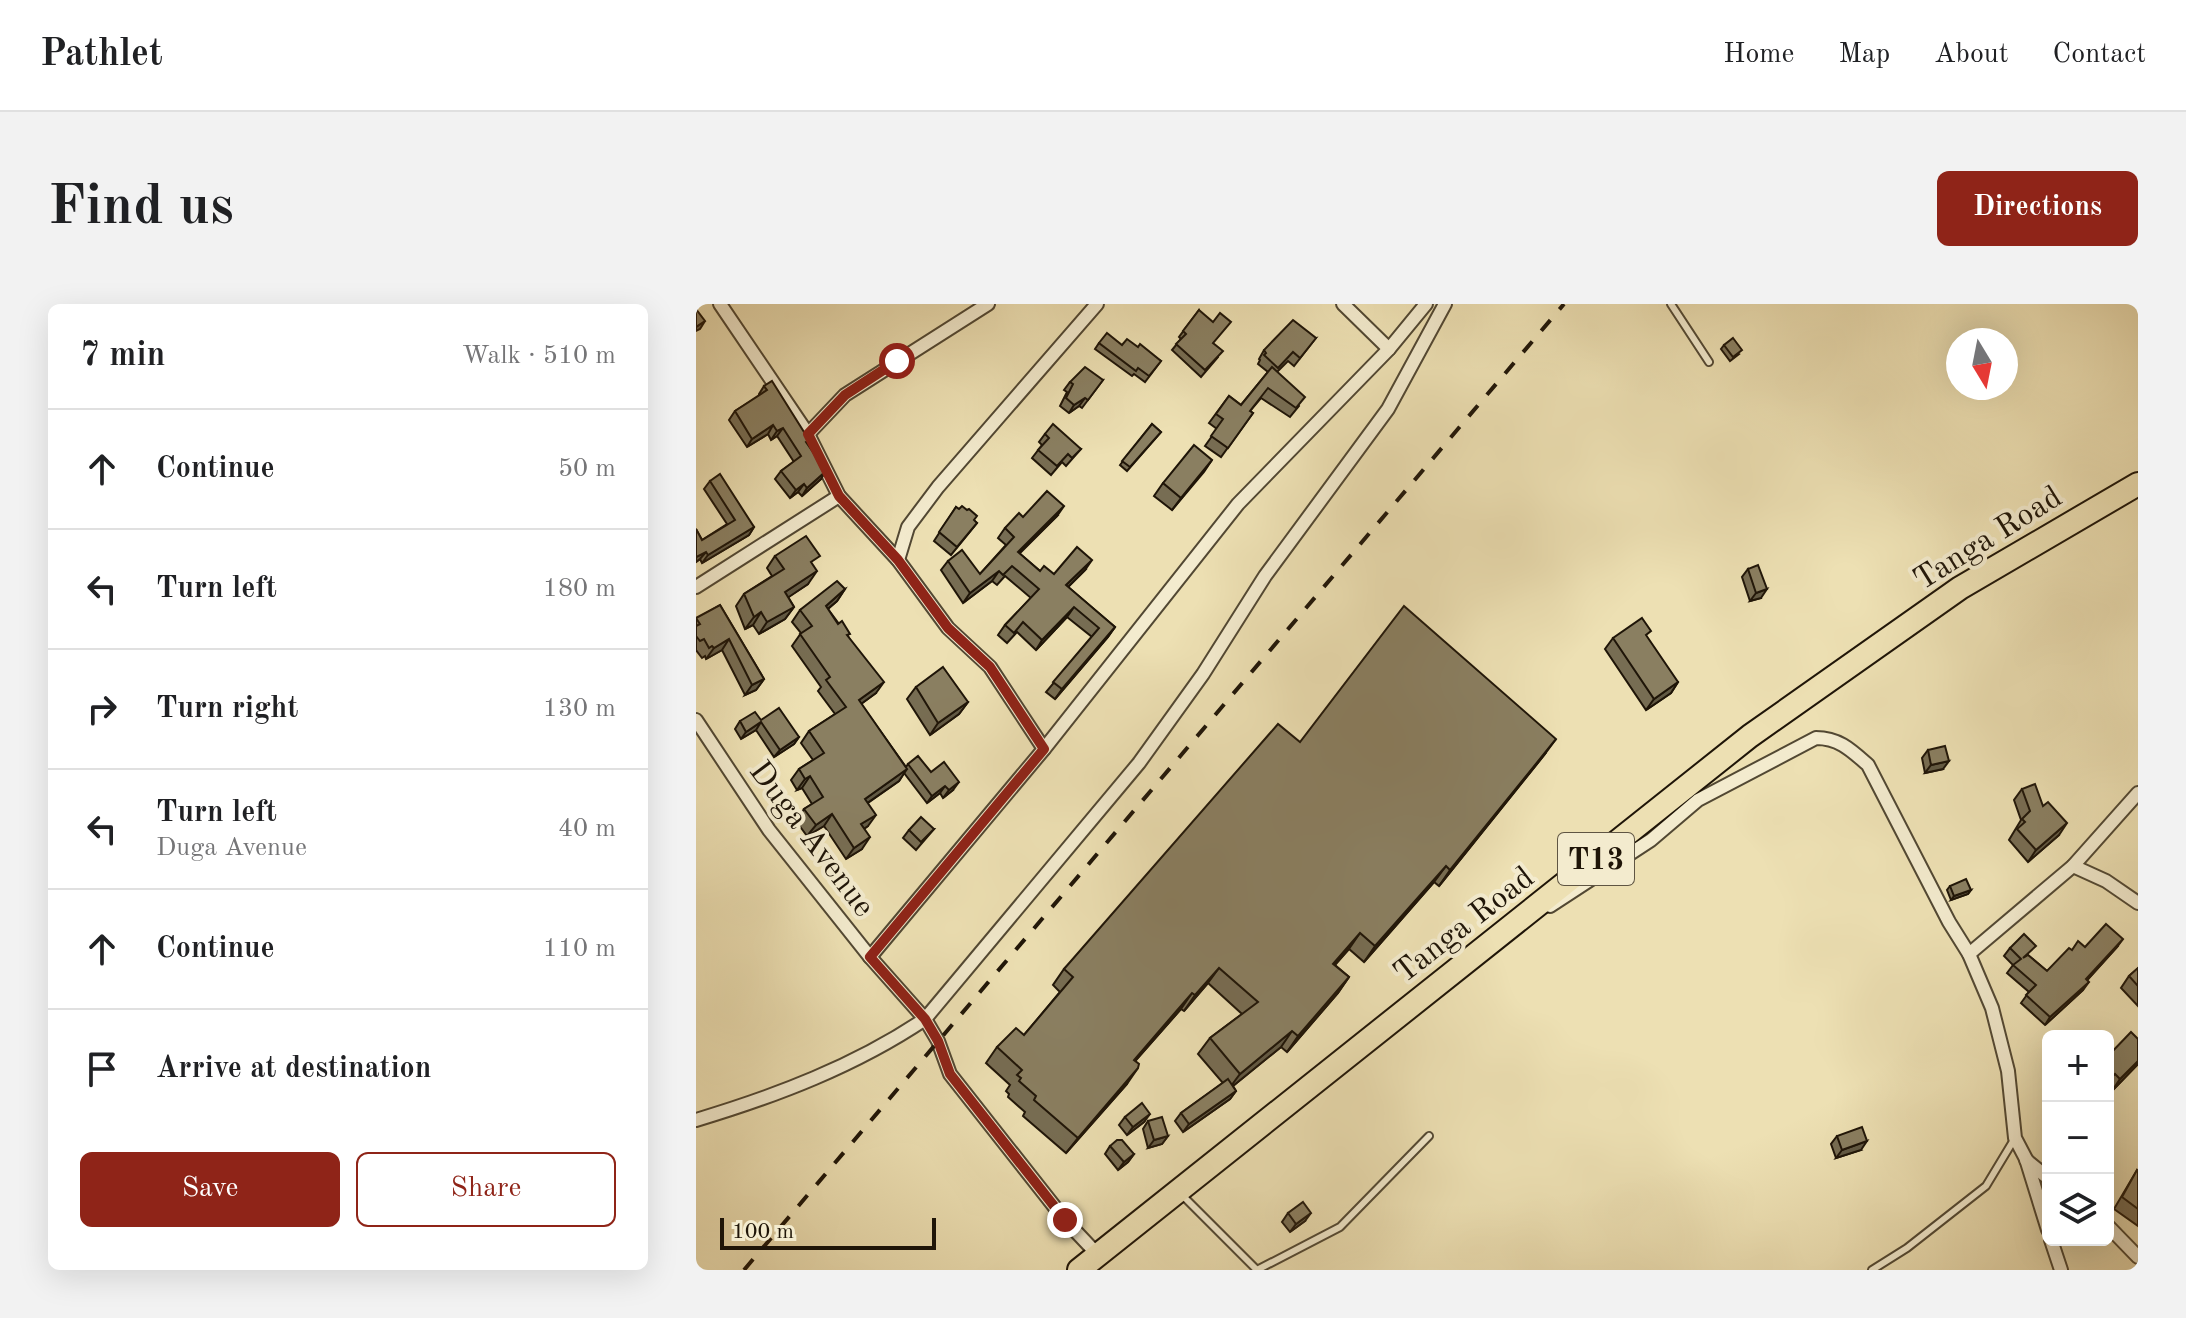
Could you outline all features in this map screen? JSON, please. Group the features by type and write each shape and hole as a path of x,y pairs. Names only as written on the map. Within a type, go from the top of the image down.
{"highway":[{"name":"Tanga Road","path":"1079,1270 1750,736 1960,588 2138,484"}],"street":[{"path":"720,304 808,434 839,496 898,560 948,628 990,667 1044,749"},
{"path":"808,434 845,395 988,304"},
{"path":"898,560 908,527 938,487 1097,304"},
{"path":"1343,304 1389,349"},
{"path":"870,957 1044,749 1238,504 1389,349 1426,304"},
{"path":"696,1120 768,1098 859,1058 925,1019 1139,763 1203,674 1273,565 1388,409 1445,304"},
{"path":"696,587 839,496"},
{"name":"Duga Avenue","path":"696,720 769,830 870,957 925,1019 938,1041 950,1074 1065,1220 1098,1255"},
{"path":"1509,929 1566,897 1651,840 1698,800 1816,738 1833,738 1868,765 1949,922 1969,954 1996,1020 2008,1071 2015,1138 2026,1159 2042,1211"},
{"path":"1969,954 2073,866 2138,793"},
{"path":"2073,866 2106,881 2138,903"},
{"path":"2026,1159 2043,1174"},
{"path":"2114,1232 2138,1257"},
{"path":"2053,1246 2061,1270"}],"lane":[{"path":"1671,304 1709,362"},
{"path":"1179,1191 1257,1270 1340,1227 1429,1136"},
{"path":"1872,1270 1907,1248 1986,1186 2015,1138"}],"building":[{"path":"696,309 705,321 696,327"},
{"path":"1199,310 1213,322 1220,313 1231,322 1213,343 1223,351 1205,370 1176,344 1186,334 1183,331"},
{"path":"1293,320 1316,338 1300,358 1293,352 1278,368 1264,355 1264,350"},
{"path":"1107,333 1122,345 1127,339 1138,347 1140,344 1161,361 1149,376 1138,368 1136,371 1099,343"},
{"path":"1733,338 1742,350 1733,357 1724,345"},
{"path":"1085,367 1103,380 1088,400 1085,398 1074,405 1066,398 1073,384 1070,382"},
{"path":"1272,367 1305,397 1296,408 1268,388 1228,448 1211,436 1223,419 1216,414 1229,396 1241,405"},
{"path":"772,381 826,471 807,488 804,484 796,490 781,471 801,456 783,428 777,431 773,425 752,439 735,411 767,390 764,386"},
{"path":"1053,424 1081,449 1072,458 1068,454 1057,466 1038,450 1049,438 1045,434"},
{"path":"1152,424 1161,432 1130,467 1122,461"},
{"path":"1194,445 1212,460 1181,498 1163,483"},
{"path":"720,474 754,527 708,555 706,552 696,557 696,529 702,540 735,520 710,481"},
{"path":"1047,491 1064,506 1018,552 1040,571 1044,566 1054,574 1077,547 1092,560 1066,585 1115,627 1062,689 1053,682 1099,628 1074,607 1042,640 1023,622 1014,633 1005,625 1039,589 1012,566 1003,575 999,571 970,593 948,561 962,550 980,574 1014,537 1005,528 1019,513 1023,517"},
{"path":"962,506 977,516 974,520 977,523 957,547 939,532 956,507 959,509"},
{"path":"806,536 820,556 811,562 817,571 785,592 794,607 767,622 761,612 754,617 744,594 784,569 775,556"},
{"path":"1758,565 1767,589 1756,593 1748,569"},
{"path":"837,581 845,589 826,606 838,624 842,621 850,634 847,635 884,682 859,700 907,769 865,799 876,815 861,824 870,837 854,848 832,814 816,825 804,809 823,797 810,776 805,779 799,769 824,753 809,731 846,707 826,680 830,677 800,634 812,626 800,610"},
{"path":"720,605 764,679 752,685 729,639 709,648 704,639 700,641 696,636 696,626 700,624 696,618"},
{"path":"1404,606 1556,739 1450,870 1446,866 1375,946 1360,933 1333,964 1349,977 1298,1036 1292,1031 1240,1074 1210,1038 1258,1002 1219,968 1195,995 1192,993 1134,1060 1139,1064 1138,1068 1078,1138 1034,1100 1036,1096 1019,1081 1021,1078 1017,1075 1022,1070 997,1047 1016,1028 1024,1035 1073,977 1064,969 1278,724 1300,742"},
{"path":"1642,618 1651,631 1646,635 1678,682 1654,699 1613,638"},
{"path":"943,667 968,702 938,723 916,687"},
{"path":"779,708 799,737 780,750 761,722 746,732 740,721 755,712 761,720"},
{"path":"1945,746 1949,761 1931,765 1928,750"},
{"path":"918,756 931,772 944,762 959,782 949,790 945,786 932,796 908,764"},
{"path":"2035,784 2043,806 2048,802 2067,823 2036,850 2017,829 2030,811 2022,789"},
{"path":"921,817 934,829 921,842 909,830"},
{"path":"1966,879 1971,890 1954,896 1950,886"},
{"path":"2106,924 2123,939 2086,979 2089,982 2050,1017 2026,995 2036,985 2013,965 2021,959 2010,948 2024,934 2036,946 2023,958 2028,955 2047,971 2078,941 2085,947"},
{"path":"2138,968 2138,986 2129,976"},
{"path":"2131,1032 2138,1039 2138,1061 2120,1079 2114,1075 2114,1050"},
{"path":"1228,1079 1236,1091 1189,1124 1181,1113"},
{"path":"1142,1103 1150,1114 1133,1127 1125,1117"},
{"path":"1162,1117 1168,1136 1154,1140 1148,1121"},
{"path":"1862,1127 1867,1141 1842,1150 1837,1136"},
{"path":"1122,1140 1134,1154 1124,1162 1110,1146"},
{"path":"2138,1171 2138,1209 2122,1197"},
{"path":"1303,1202 1311,1213 1296,1224 1288,1213"}],"railway":[{"path":"744,1270 1564,304"}],"route":[{"path":"897,361 845,395 808,434 839,496 898,560 948,628 990,667 1044,749 870,957 925,1019 938,1041 950,1074 1065,1220"}]}
